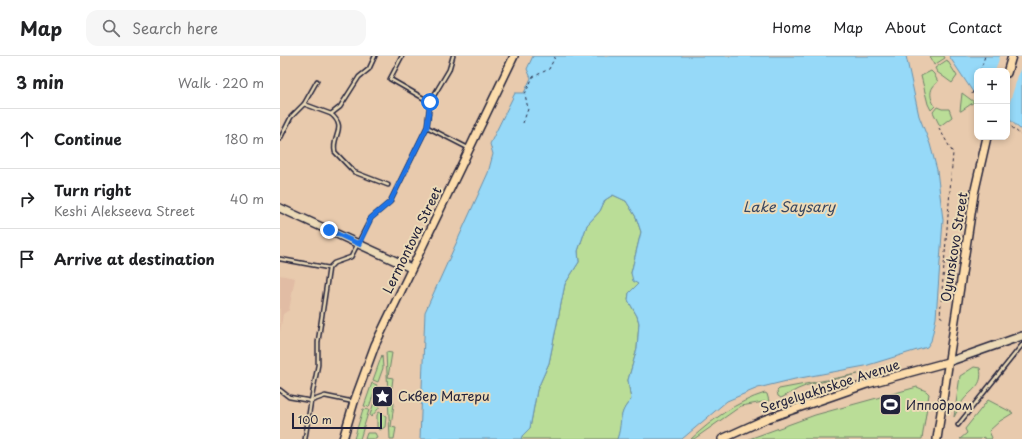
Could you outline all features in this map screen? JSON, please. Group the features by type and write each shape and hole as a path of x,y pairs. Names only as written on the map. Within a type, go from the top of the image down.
{"main road":[{"name":"Lermontova Street","path":"344,439 354,402 369,358 513,56"},
{"path":"1008,68 1012,56"},
{"name":"Oyunskovo Street","path":"937,439 948,362 983,150 986,140"},
{"path":"280,208 411,268"},
{"path":"948,362 1022,336"},
{"name":"Sergelyakhskoe Avenue","path":"722,439 766,419 867,384 948,362"}],"lane":[{"path":"331,114 340,108 359,78 369,69 375,56"},
{"path":"402,56 390,79 430,102"},
{"path":"304,439 318,365 318,342 329,268 334,263 351,257 371,218 390,202 427,127 430,102 449,70 453,56"},
{"path":"280,139 291,117 304,104 317,81"},
{"path":"304,104 331,114 337,119 339,125 334,148 335,152 354,172 388,186"},
{"path":"427,127 469,148"},
{"path":"280,258 329,268"},
{"path":"958,425 1022,345"},
{"path":"280,390 289,396 311,401 325,396 354,402"}],"path":[{"path":"981,68 985,56"},
{"path":"523,123 528,109 525,94 534,78 549,69 555,58"},
{"path":"972,94 974,88"},
{"path":"1010,126 1022,136"},
{"path":"939,128 953,153 940,316 943,318"}],"shaded area":[{"path":"280,275 295,278 289,310 283,314 280,332"}],"green space":[{"path":"930,56 944,56 945,58 934,65"},
{"path":"947,60 957,76 952,83 937,72 935,68"},
{"path":"931,71 938,82 933,87 931,93 935,106 931,110 921,76"},
{"path":"962,93 974,102 960,111"},
{"path":"937,107 949,109 952,117 940,126 933,112"},
{"path":"613,195 626,201 636,217 641,232 631,273 638,284 629,293 628,300 637,316 639,323 637,349 628,380 631,400 622,414 617,439 521,439 530,428 537,390 549,363 565,284 579,262 578,251 587,225 600,211 605,200"},
{"path":"386,352 392,353 388,377 393,378 390,402 394,403 391,427 396,428 394,439 390,439"},
{"path":"382,355 383,368 378,382 373,380"},
{"path":"974,367 980,368 980,380 976,387 962,402 954,417 960,376"},
{"path":"858,374 808,385 781,398 778,396 777,391 779,389"},
{"path":"372,383 377,385 369,407 364,406"},
{"name":"Ипподром","path":"917,387 929,394 922,439 749,439 815,415"},
{"path":"765,393 767,394 769,401 741,406 694,439 691,439 725,412 744,401"},
{"path":"377,400 380,402 379,408 371,417 370,415 374,402"},
{"path":"988,400 1013,413 1000,421 989,431 992,438 991,439 986,439 983,437 981,439 960,439 967,433 965,429"},
{"path":"363,409 369,410 360,439 354,439"},
{"path":"379,412 386,416 385,427 380,430 377,427 377,415"},
{"path":"367,433 375,433 377,437 376,439 365,439"}],"water":[{"name":"Lake Saysary","path":"533,56 906,56 919,116 930,144 937,170 943,220 936,318 931,341 927,347 865,366 795,379 758,388 727,401 682,439 617,439 622,414 631,400 628,380 637,349 639,323 637,316 628,300 629,293 638,284 633,281 631,273 641,232 636,217 626,201 613,195 605,200 600,211 587,225 578,251 579,262 565,284 549,363 537,390 530,428 521,439 420,439 425,312 488,173 493,154 490,144 515,93 524,93 531,78 527,69"},
{"path":"949,56 1019,56 1022,59 1022,131 1010,120 1010,68 974,68 974,94"}],"pier":[{"path":"1000,56 1022,56 1022,63 1010,101 1010,68 996,68"}],"place":[{"name":"Сквер Матери","path":"383,396"},
{"name":"Ипподром","path":"890,405"}],"route":[{"path":"329,230 359,244 371,218 390,202 427,127 430,102"}]}
